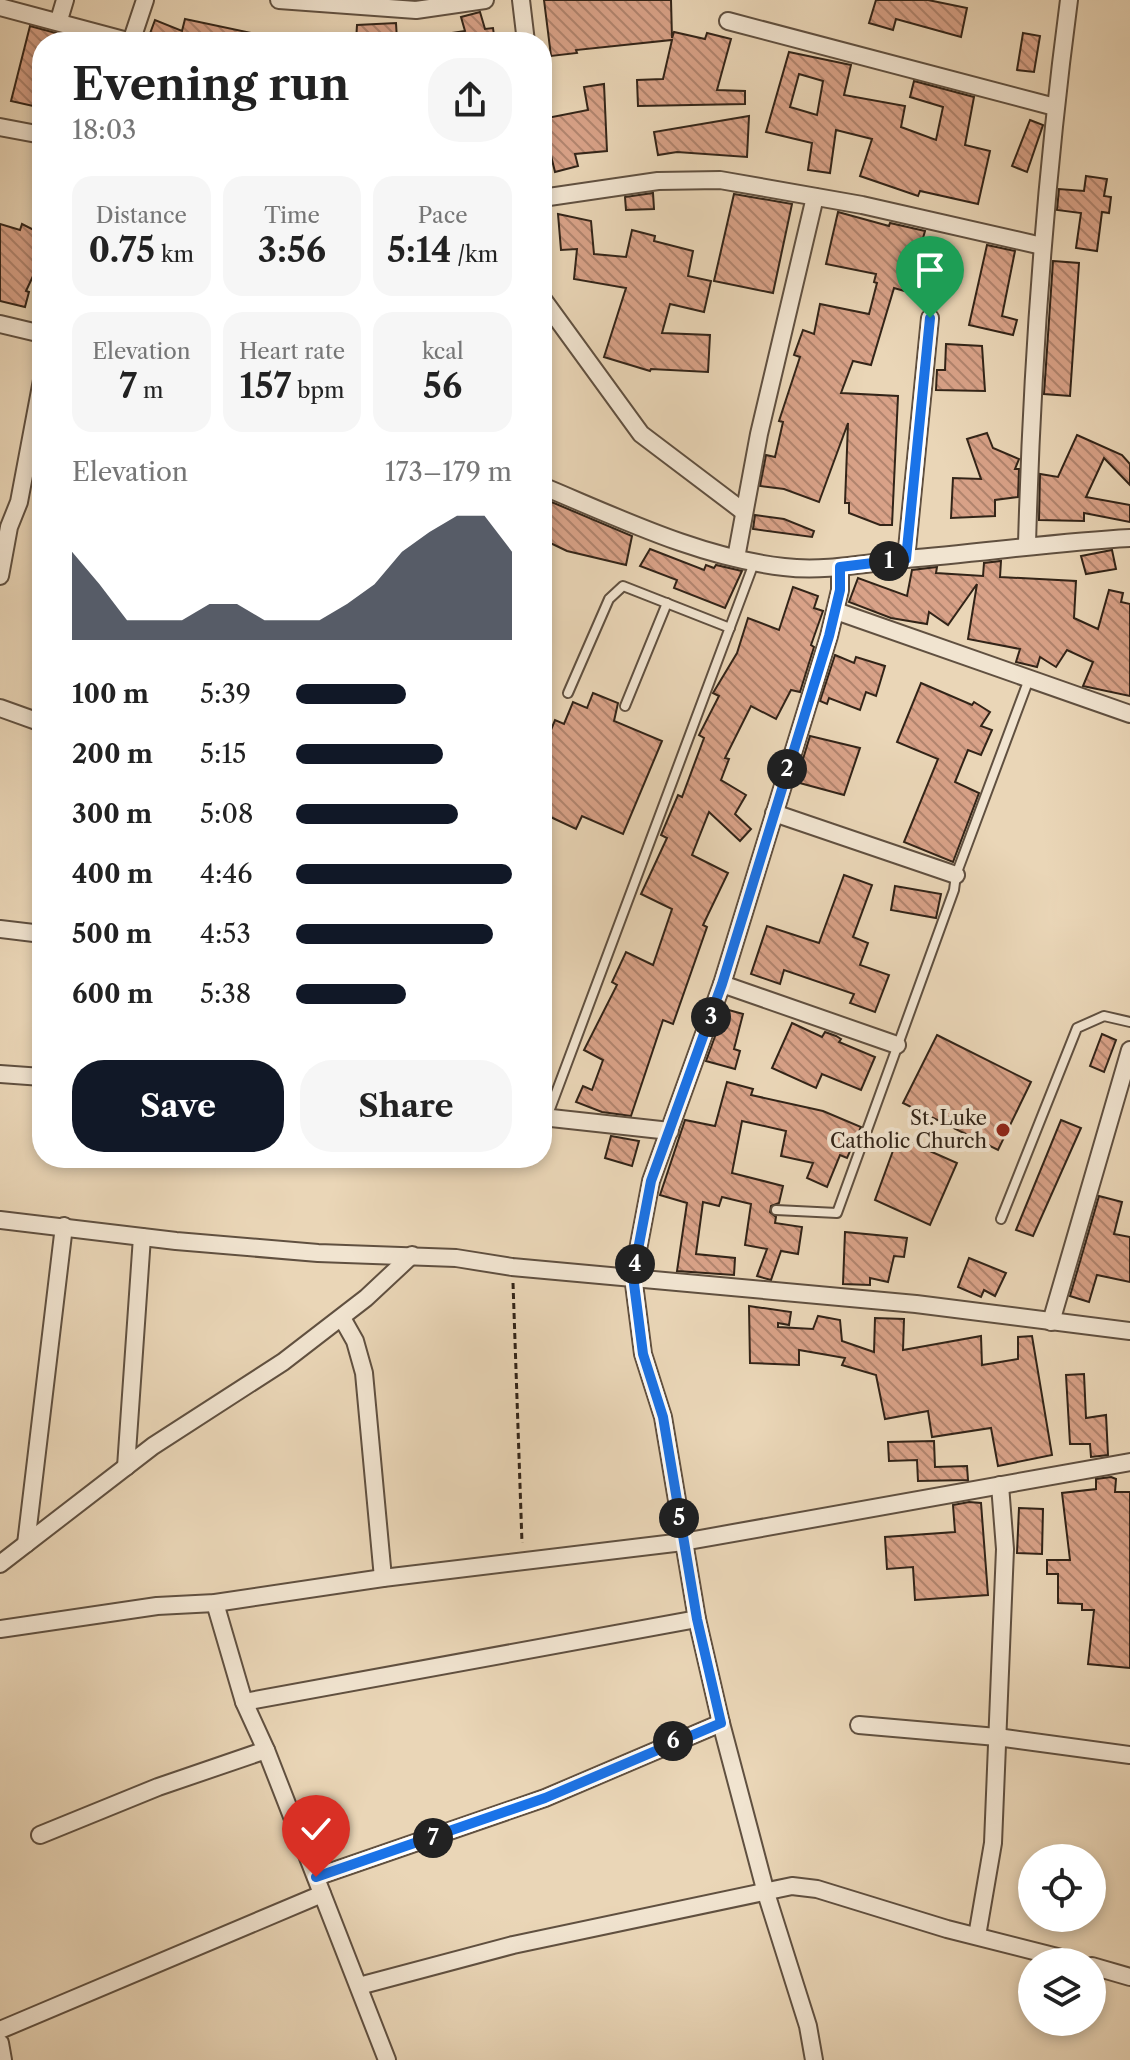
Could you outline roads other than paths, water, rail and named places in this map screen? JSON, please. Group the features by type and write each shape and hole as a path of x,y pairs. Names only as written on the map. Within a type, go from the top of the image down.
{"street":[{"path":"59,20 65,0"},
{"path":"134,32 145,0"},
{"path":"279,0 416,10 485,0"},
{"path":"521,0 525,32"},
{"path":"1027,544 1031,397 1042,246 1069,0"},
{"path":"0,7 98,32"},
{"path":"728,21 1055,107"},
{"path":"0,127 32,133"},
{"path":"552,197 658,181 720,180 815,197 1042,246"},
{"path":"736,558 815,197"},
{"path":"552,312 641,434 744,512"},
{"path":"906,559 930,318"},
{"path":"0,324 32,332"},
{"path":"0,576 4,526 19,502 32,433"},
{"path":"552,490 653,531 754,563 788,568 840,567 1027,544 1130,538"},
{"path":"814,2060 808,2026 766,1893 721,1723 697,1619 663,1417 643,1354 633,1276 643,1210 722,984 836,611 840,567"},
{"path":"836,611 1130,714"},
{"path":"0,708 32,719"},
{"path":"774,813 956,875"},
{"path":"0,929 32,933"},
{"path":"722,984 897,1045"},
{"path":"1051,1322 1130,1050"},
{"path":"0,1074 32,1076"},
{"path":"552,1118 670,1131"},
{"path":"0,1220 318,1253 412,1255 512,1267 633,1276 1130,1331"},
{"path":"26,1544 64,1226"},
{"path":"126,1467 142,1237"},
{"path":"0,1564 126,1467 224,1398 283,1362 342,1318 412,1255"},
{"path":"342,1318 355,1341 364,1373 383,1578"},
{"path":"0,1629 157,1606 215,1603 383,1578 683,1542 1130,1462"},
{"path":"977,1936 993,1843 1005,1549 1000,1485"},
{"path":"215,1603 244,1702 266,1750 387,2060"},
{"path":"244,1702 697,1619"},
{"path":"316,1877 545,1798 721,1723"},
{"path":"859,1725 997,1737 1130,1755"},
{"path":"40,1835 158,1787 266,1750"},
{"path":"359,1986 513,1945 792,1886 817,1889 1023,1948"},
{"path":"0,2030 322,1894"},
{"path":"1106,1970 1130,1977"},
{"path":"0,2043 3,2060"}],"lane":[{"path":"552,1098 754,563"},
{"path":"568,693 616,590 623,586 730,628"},
{"path":"625,706 667,603"},
{"path":"776,1210 837,1213 954,890 956,875 1030,678"},
{"path":"1001,1219 1077,1028 1104,1016 1130,1022"}],"place":[{"name":"St. Luke Catholic Church","path":"1003,1130"}]}
